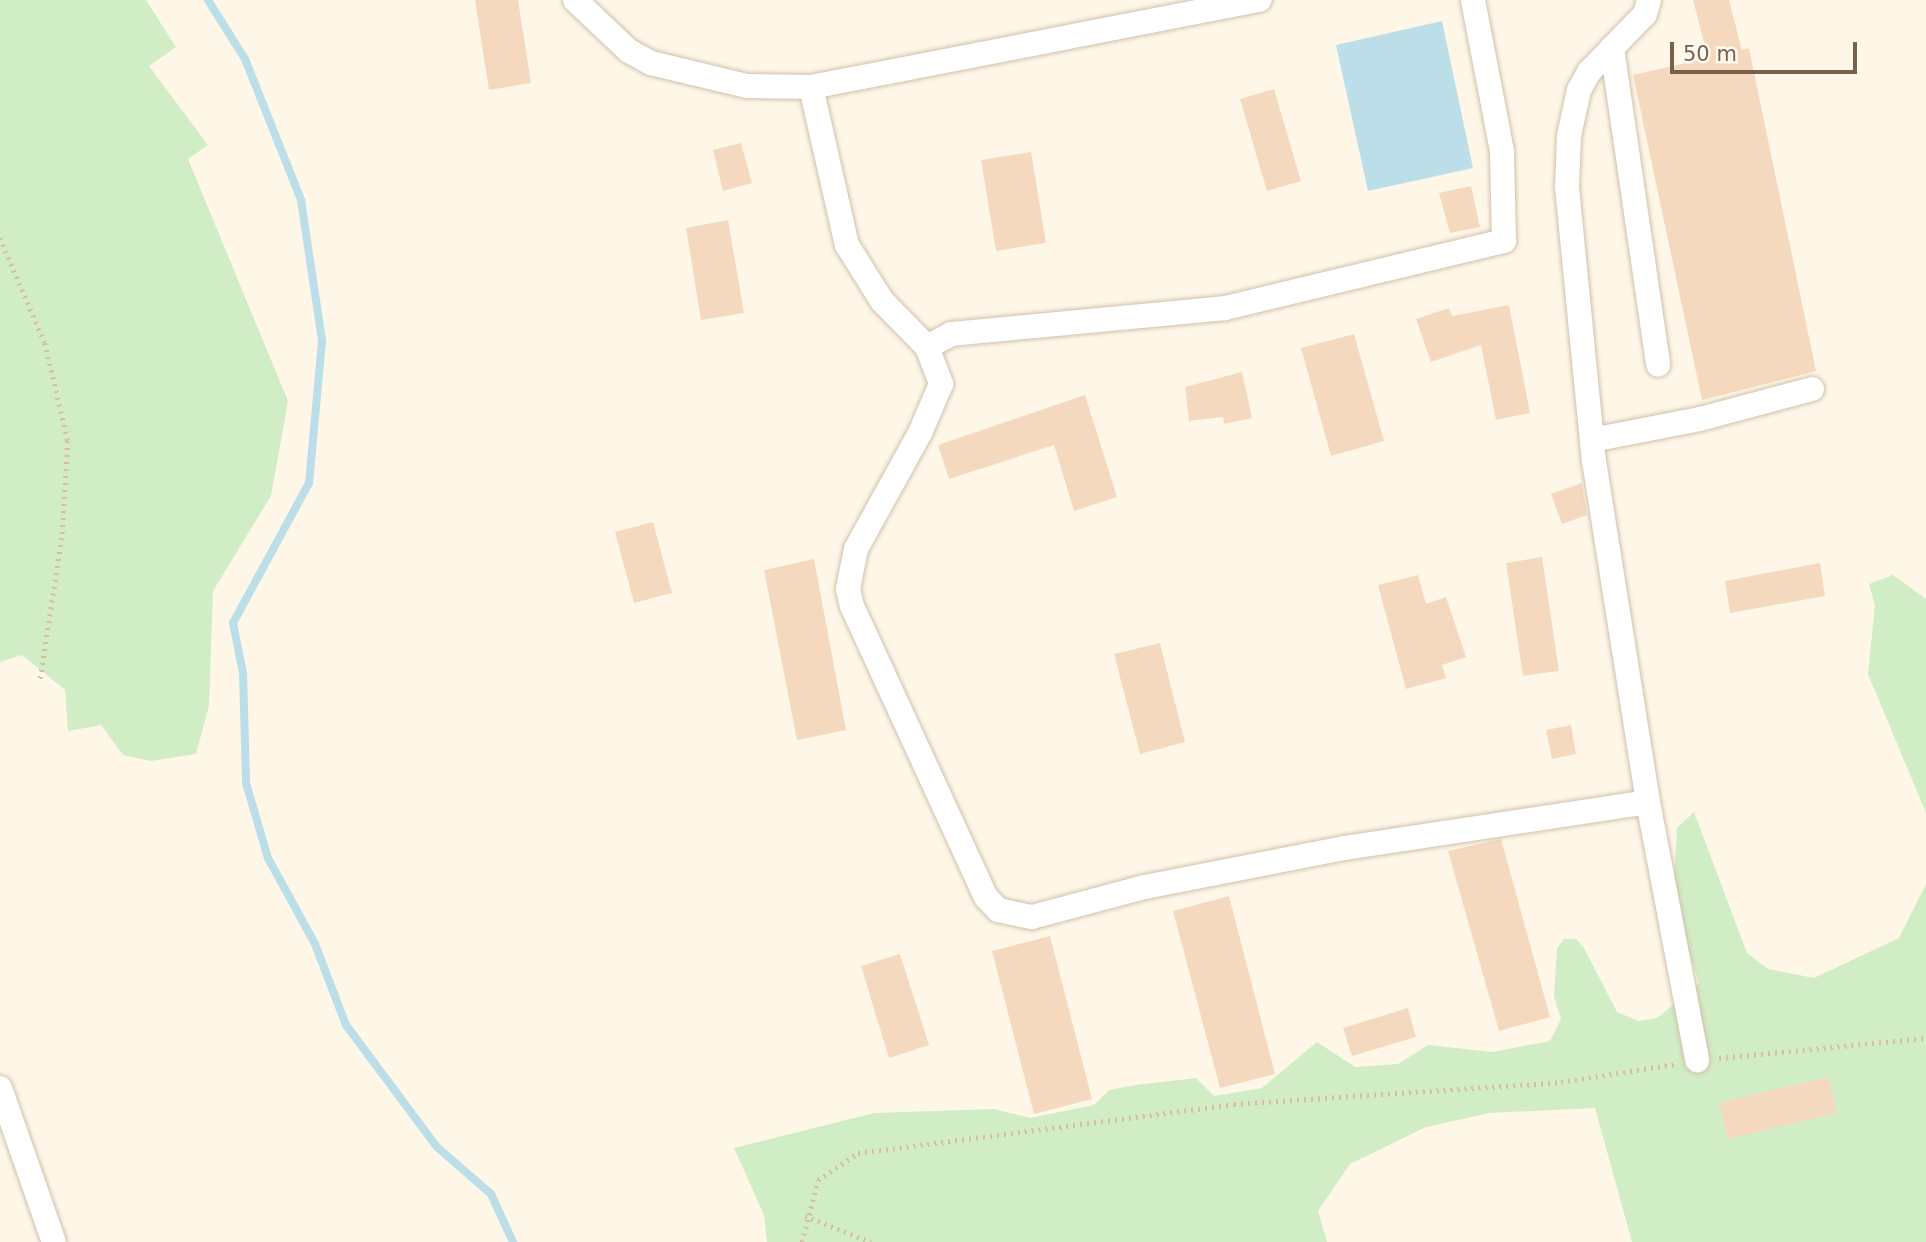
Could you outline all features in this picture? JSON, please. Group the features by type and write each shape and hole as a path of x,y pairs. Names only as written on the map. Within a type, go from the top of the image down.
{"street":[{"path":"575,0 629,51 651,63 747,86 811,87 1260,0"},
{"path":"927,347 951,334 1225,308 1504,242 1502,151 1473,0"},
{"path":"1649,0 1645,14 1612,48 1579,90 1567,160 1592,440 1648,802 1698,1060"},
{"path":"1612,48 1658,365"},
{"path":"811,87 847,245 882,300 927,347 939,369 937,396 856,549 848,589 859,623 986,897 998,910 1032,917 1145,887 1344,848 1648,802"},
{"path":"1592,440 1700,419 1812,389"},
{"path":"0,1088 54,1242"}],"path":[{"path":"0,238 45,343 68,441 62,538 40,682"},
{"path":"802,1242 805,1216 818,1180 835,1165 858,1153 884,1148 1234,1104 1560,1082 1698,1060 1926,1038"},
{"path":"805,1216 871,1242"}],"green space":[{"path":"0,0 146,0 176,47 149,66 208,145 188,159 288,401 271,496 213,591 209,706 196,754 151,761 123,755 101,725 68,731 65,690 22,655 0,662"},
{"path":"1893,575 1926,599 1926,813 1868,674 1875,606 1869,584"},
{"path":"1694,812 1747,953 1768,969 1814,978 1899,938 1926,884 1926,1242 1632,1242 1595,1108 1490,1113 1426,1127 1350,1164 1318,1211 1327,1242 767,1242 764,1215 734,1148 874,1113 994,1109 1030,1118 1094,1105 1109,1090 1136,1085 1196,1078 1214,1096 1262,1088 1317,1042 1355,1067 1398,1064 1428,1045 1492,1052 1550,1041 1561,1019 1554,996 1557,949 1564,939 1576,939 1584,948 1617,1012 1639,1021 1657,1018 1699,983 1673,901 1677,828"}],"water":[{"path":"1442,21 1473,168 1368,191 1336,45"}],"building":[{"path":"475,0 518,0 531,83 489,90"},
{"path":"1693,0 1729,0 1742,50 1749,48 1816,371 1702,400 1633,75 1708,58"},
{"path":"1274,89 1301,181 1267,191 1240,99"},
{"path":"741,143 752,183 723,191 713,150"},
{"path":"1031,152 1046,243 996,251 981,160"},
{"path":"1471,186 1480,227 1450,233 1439,193"},
{"path":"728,220 744,313 701,320 686,228"},
{"path":"1509,305 1530,413 1496,420 1481,345 1431,362 1416,319 1449,308 1452,316"},
{"path":"1354,334 1384,441 1331,456 1301,348"},
{"path":"1242,372 1252,418 1224,424 1223,417 1189,421 1185,387"},
{"path":"1085,395 1117,497 1074,511 1054,445 949,479 938,445"},
{"path":"1582,483 1587,515 1562,524 1551,494"},
{"path":"653,522 672,593 634,603 615,532"},
{"path":"1542,557 1559,671 1523,676 1506,563"},
{"path":"814,559 846,730 797,740 764,570"},
{"path":"1820,563 1825,596 1730,613 1725,581"},
{"path":"1418,575 1426,604 1446,597 1466,657 1442,665 1446,678 1406,689 1378,585"},
{"path":"1160,643 1185,742 1140,754 1114,654"},
{"path":"1571,725 1576,754 1552,759 1546,730"},
{"path":"1501,839 1550,1017 1499,1031 1448,851"},
{"path":"1229,896 1275,1074 1220,1088 1173,911"},
{"path":"1050,936 1092,1099 1034,1114 992,951"},
{"path":"900,954 929,1045 889,1058 861,966"},
{"path":"1408,1008 1416,1037 1352,1056 1343,1028"},
{"path":"1828,1077 1837,1113 1728,1139 1719,1103"}],"waterway":[{"path":"208,0 245,59 301,200 322,341 309,483 233,623 243,673 246,783 268,858 315,944 346,1025 437,1147 491,1194 513,1242"}]}
